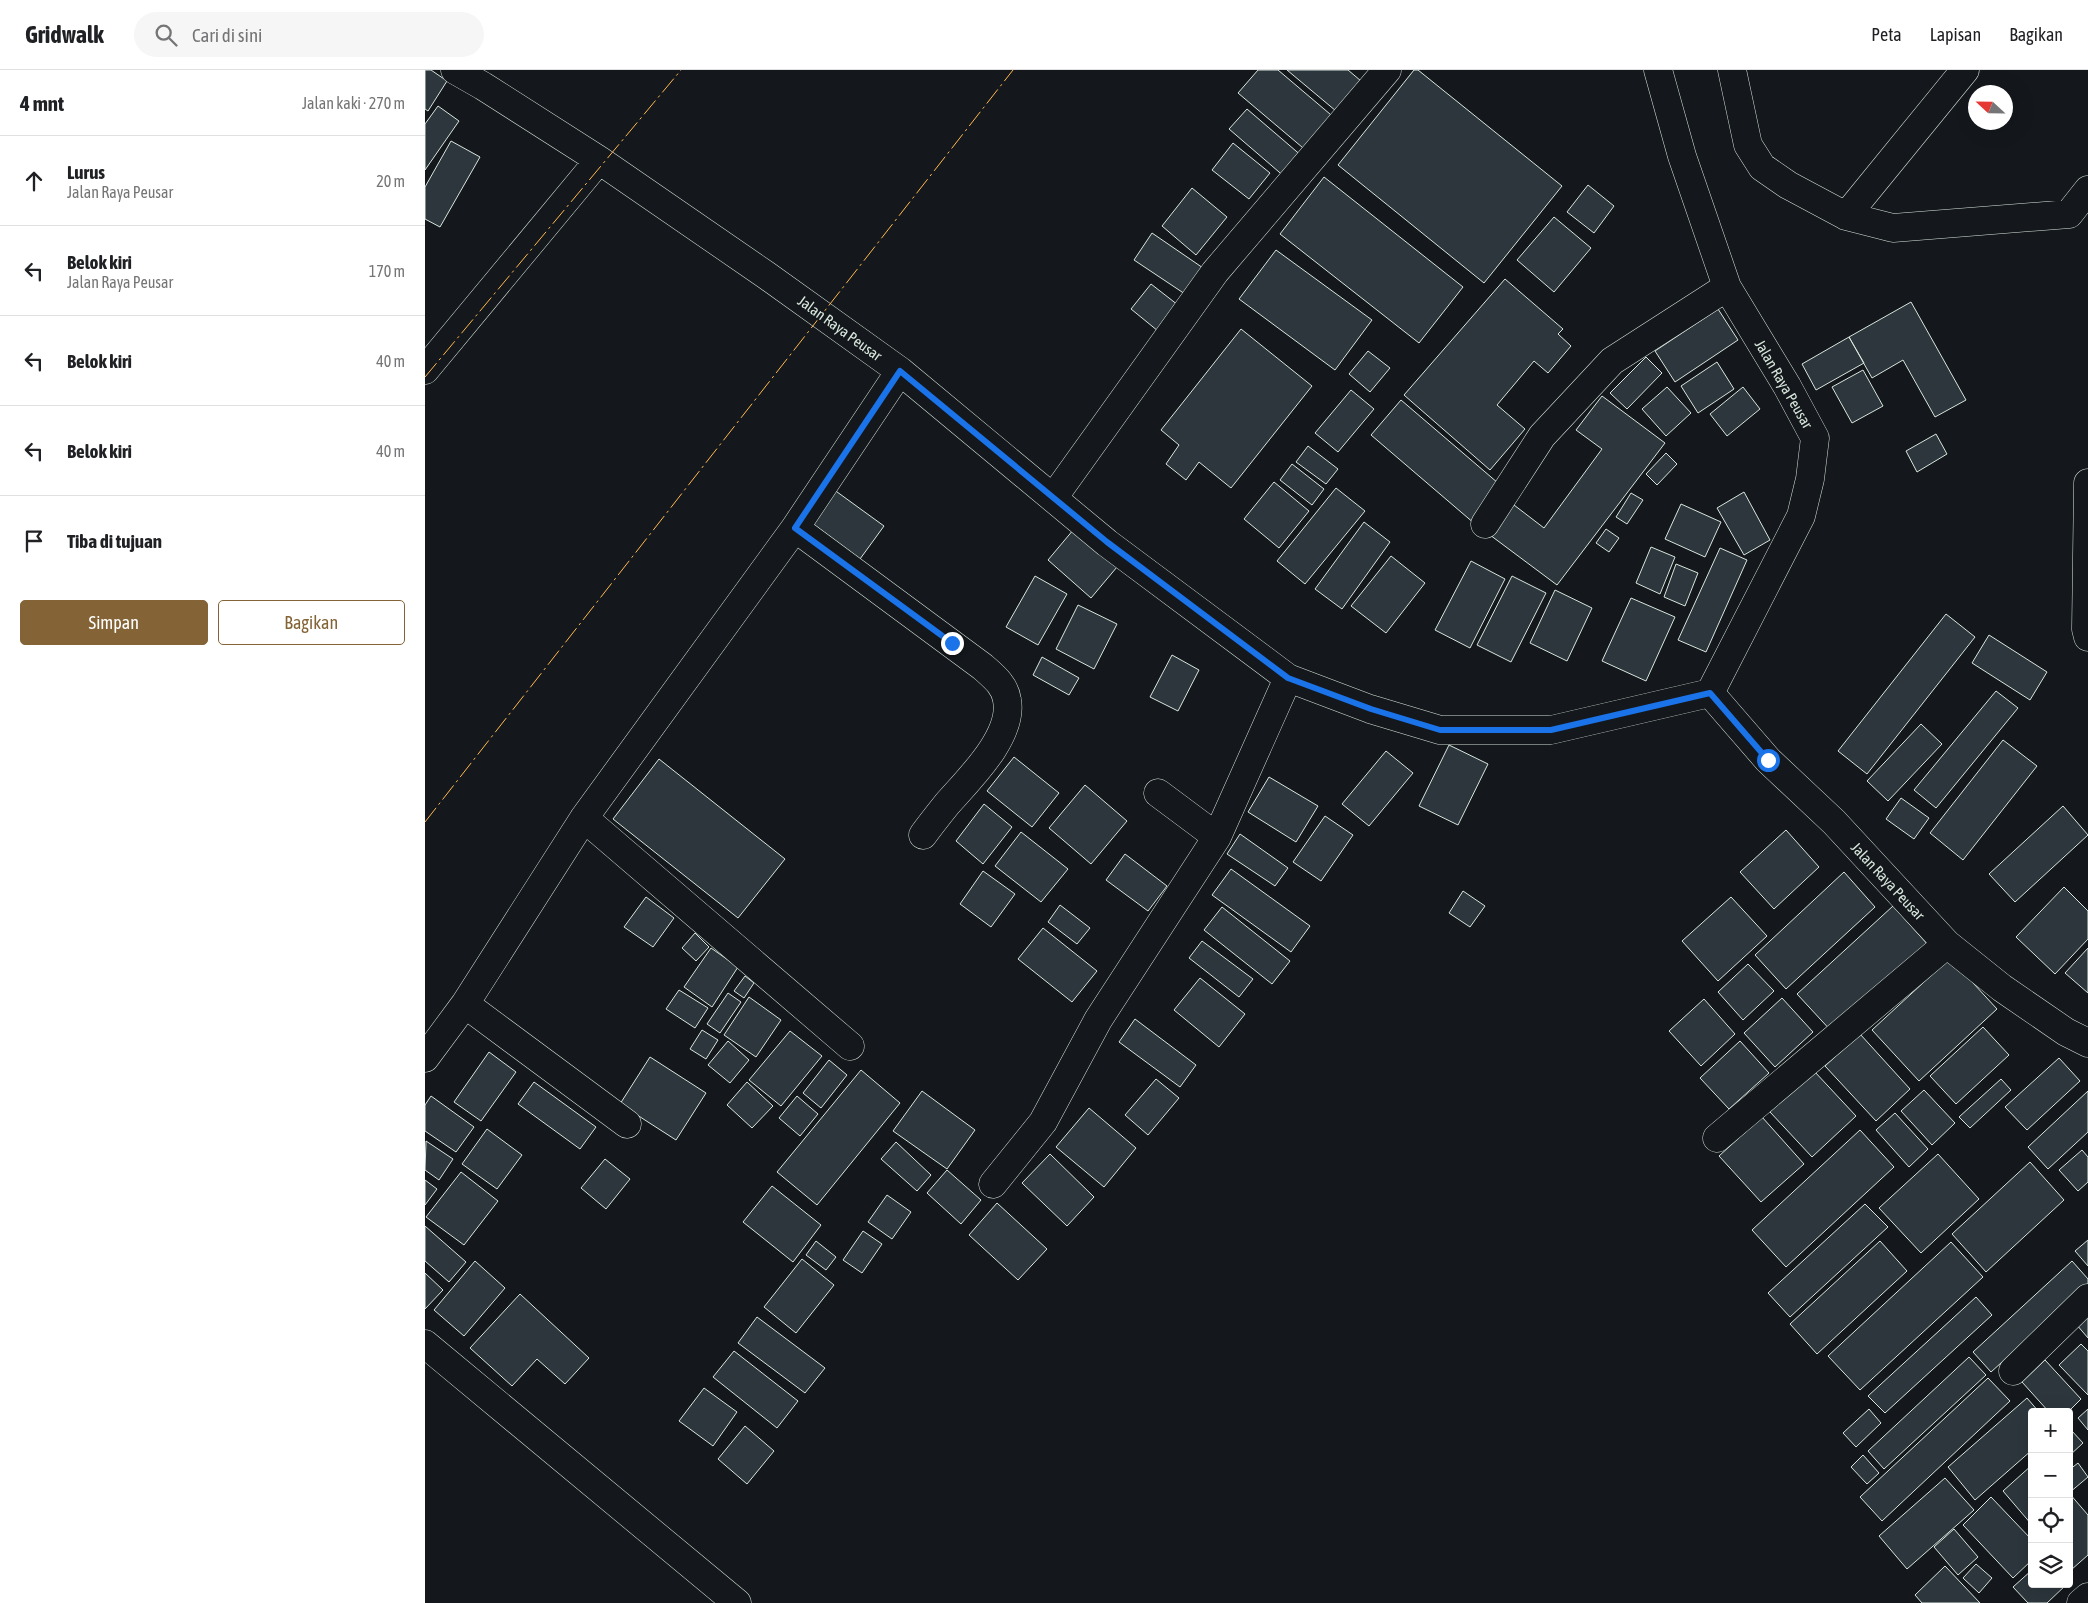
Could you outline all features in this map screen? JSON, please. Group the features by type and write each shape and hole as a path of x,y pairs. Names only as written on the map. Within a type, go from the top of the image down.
{"street":[{"name":"Jalan Raya Peusar","path":"455,70 488,78 599,160 766,275 900,371 1107,542 1288,678 1371,709 1440,730 1551,730 1710,693 1801,516 1810,479 1815,438 1787,386 1727,287 1682,156 1658,70"},
{"path":"1053,498 1215,272 1387,70"},
{"path":"1733,70 1748,145 1762,167 1788,186 1846,216 1893,228 2069,214 2088,190"},
{"path":"1846,216 1965,70"},
{"path":"425,370 599,160"},
{"path":"1485,524 1542,436 1612,361 1727,287"},
{"path":"425,1058 465,1004 584,818 795,528 900,371"},
{"path":"2088,483 2085,629 2088,637"},
{"path":"795,528 983,666 1000,683 1007,700 1006,719 996,742 975,774 923,834"},
{"path":"993,1184 1043,1122 1098,1020 1217,837 1288,678"},
{"name":"Jalan Raya Peusar","path":"1710,693 1768,760 1833,822 1947,944 2002,988 2066,1032 2088,1043"},
{"path":"1158,793 1217,837"},
{"path":"584,818 851,1046"},
{"path":"1717,1138 1947,944"},
{"path":"465,1004 627,1124"},
{"path":"2013,1371 2088,1298"},
{"path":"425,1344 737,1603"},
{"path":"2081,1603 2088,1597"}],"building":[{"path":"425,70 431,70 447,81 428,111 425,109"},
{"path":"1258,70 1278,70 1337,120 1309,153 1238,93"},
{"path":"1287,70 1348,70 1361,81 1336,111"},
{"path":"1414,70 1418,70 1562,186 1484,283 1338,165"},
{"path":"438,106 459,121 425,170 425,124"},
{"path":"1247,109 1303,157 1286,178 1229,129"},
{"path":"451,141 480,157 440,227 425,219 425,187"},
{"path":"1233,143 1270,173 1249,199 1212,170"},
{"path":"1324,177 1463,287 1419,343 1280,234"},
{"path":"1588,185 1614,206 1594,233 1567,212"},
{"path":"1192,188 1227,217 1196,255 1162,226"},
{"path":"1554,217 1591,248 1554,292 1517,260"},
{"path":"1152,233 1206,270 1188,296 1134,260"},
{"path":"1276,250 1372,320 1335,370 1239,299"},
{"path":"1505,279 1563,329 1558,334 1571,346 1548,373 1534,361 1497,405 1525,429 1490,470 1404,395"},
{"path":"1151,284 1178,305 1158,331 1131,309"},
{"path":"1911,302 1966,400 1935,417 1903,360 1872,378 1849,337"},
{"path":"1718,309 1738,340 1675,382 1655,351"},
{"path":"1241,329 1312,386 1231,488 1199,462 1186,480 1166,464 1179,445 1161,430"},
{"path":"1849,337 1864,363 1816,390 1802,364"},
{"path":"1368,351 1390,368 1370,392 1349,374"},
{"path":"1646,357 1662,373 1627,409 1610,393"},
{"path":"1717,362 1734,389 1698,413 1681,386"},
{"path":"1863,370 1883,406 1852,423 1832,387"},
{"path":"1667,387 1691,413 1666,436 1642,409"},
{"path":"1743,387 1760,409 1727,436 1710,414"},
{"path":"1351,390 1374,409 1338,452 1315,433"},
{"path":"1602,396 1665,443 1557,585 1490,535 1514,505 1544,528 1602,449 1576,430"},
{"path":"1401,400 1505,489 1475,524 1371,435"},
{"path":"1936,434 1947,454 1917,472 1906,451"},
{"path":"1308,446 1338,469 1326,484 1296,462"},
{"path":"1666,453 1677,464 1657,485 1646,474"},
{"path":"1292,464 1324,489 1312,505 1280,480"},
{"path":"1274,482 1309,511 1279,548 1244,519"},
{"path":"1336,488 1365,511 1305,584 1277,561"},
{"path":"833,489 884,526 860,559 809,521"},
{"path":"1744,492 1770,540 1744,555 1717,508"},
{"path":"1631,493 1643,500 1627,524 1616,517"},
{"path":"1681,504 1721,522 1705,557 1665,539"},
{"path":"1364,522 1390,542 1342,609 1315,589"},
{"path":"1074,529 1117,567 1091,598 1048,560"},
{"path":"1606,529 1619,538 1609,552 1596,543"},
{"path":"1651,547 1675,557 1660,594 1636,583"},
{"path":"1720,548 1747,560 1706,652 1678,640"},
{"path":"1391,556 1425,583 1386,633 1351,606"},
{"path":"1471,561 1505,579 1470,648 1435,630"},
{"path":"1676,564 1698,573 1685,606 1664,597"},
{"path":"1035,576 1067,594 1038,645 1006,627"},
{"path":"1512,576 1546,593 1511,662 1477,645"},
{"path":"1555,590 1592,608 1567,661 1530,643"},
{"path":"1631,598 1675,617 1646,681 1602,661"},
{"path":"1078,605 1117,624 1094,669 1056,649"},
{"path":"1946,614 1975,637 1867,774 1838,751"},
{"path":"1989,635 2047,672 2030,700 1972,663"},
{"path":"1172,655 1199,670 1178,711 1150,697"},
{"path":"1042,657 1079,678 1069,695 1033,675"},
{"path":"1996,691 2018,708 1936,808 1914,790"},
{"path":"1921,724 1942,744 1888,801 1867,781"},
{"path":"2003,740 2037,766 1963,860 1930,833"},
{"path":"1449,745 1488,764 1458,825 1419,806"},
{"path":"1386,751 1413,773 1369,826 1342,804"},
{"path":"1014,757 1059,793 1032,827 987,791"},
{"path":"659,759 785,859 738,918 613,819"},
{"path":"1269,777 1318,806 1296,842 1248,812"},
{"path":"1085,785 1127,821 1091,864 1049,828"},
{"path":"1901,798 1929,818 1914,839 1886,819"},
{"path":"984,804 1012,827 983,864 956,841"},
{"path":"2063,806 2088,835 2015,902 1989,874"},
{"path":"1325,816 1353,835 1321,881 1293,862"},
{"path":"1786,830 1819,867 1774,909 1740,872"},
{"path":"1021,832 1068,869 1041,902 995,866"},
{"path":"1240,834 1288,868 1275,886 1227,854"},
{"path":"1125,854 1167,886 1148,911 1106,880"},
{"path":"1231,869 1310,926 1291,952 1212,895"},
{"path":"983,871 1015,894 991,927 960,904"},
{"path":"1844,872 1875,907 1786,989 1755,955"},
{"path":"2064,887 2088,911 2088,939 2055,974 2016,937"},
{"path":"1463,891 1485,906 1470,927 1449,913"},
{"path":"646,897 674,918 653,947 624,927"},
{"path":"1731,897 1767,936 1718,981 1682,941"},
{"path":"1060,905 1090,928 1077,944 1048,922"},
{"path":"1893,906 1929,946 1834,1034 1797,994"},
{"path":"1222,907 1290,961 1272,984 1204,930"},
{"path":"1043,928 1097,971 1072,1002 1018,959"},
{"path":"695,933 709,947 696,961 682,948"},
{"path":"1202,941 1253,979 1239,997 1189,958"},
{"path":"711,948 738,967 712,1007 684,987"},
{"path":"2088,948 2088,993 2065,973"},
{"path":"1950,958 1997,1009 1919,1081 1872,1030"},
{"path":"1748,964 1774,991 1743,1020 1718,992"},
{"path":"745,976 754,983 744,998 734,991"},
{"path":"1200,978 1245,1014 1219,1047 1174,1010"},
{"path":"679,990 708,1008 695,1028 666,1009"},
{"path":"728,993 741,1002 720,1033 707,1024"},
{"path":"749,997 781,1020 756,1057 724,1035"},
{"path":"1782,998 1813,1032 1775,1067 1744,1033"},
{"path":"1704,999 1735,1034 1701,1066 1669,1031"},
{"path":"1135,1019 1196,1065 1180,1087 1119,1042"},
{"path":"1983,1027 2009,1055 1956,1104 1930,1076"},
{"path":"702,1030 718,1040 706,1059 690,1049"},
{"path":"790,1031 822,1056 781,1106 749,1080"},
{"path":"1860,1034 1910,1089 1876,1121 1825,1066"},
{"path":"728,1041 749,1060 730,1083 708,1065"},
{"path":"1740,1041 1769,1073 1729,1109 1700,1078"},
{"path":"489,1052 516,1072 481,1121 454,1102"},
{"path":"650,1057 706,1093 676,1140 620,1104"},
{"path":"2059,1058 2080,1081 2027,1130 2005,1107"},
{"path":"829,1060 847,1075 821,1108 803,1093"},
{"path":"861,1070 900,1103 817,1205 777,1172"},
{"path":"1814,1071 1856,1116 1812,1157 1770,1112"},
{"path":"1156,1079 1179,1098 1148,1135 1125,1115"},
{"path":"2001,1079 2011,1090 1970,1128 1959,1117"},
{"path":"534,1082 596,1127 580,1149 518,1104"},
{"path":"747,1082 773,1106 752,1128 727,1105"},
{"path":"1924,1090 1955,1123 1932,1145 1901,1111"},
{"path":"922,1091 975,1130 947,1169 893,1131"},
{"path":"2088,1091 2088,1132 2048,1169 2028,1147"},
{"path":"431,1096 474,1127 456,1152 425,1131 425,1105"},
{"path":"797,1096 818,1114 800,1136 779,1118"},
{"path":"1089,1108 1136,1148 1104,1187 1056,1147"},
{"path":"1895,1113 1928,1149 1909,1167 1876,1130"},
{"path":"1762,1117 1804,1164 1761,1202 1719,1156"},
{"path":"487,1129 522,1155 497,1189 462,1164"},
{"path":"1860,1130 1894,1167 1786,1267 1752,1230"},
{"path":"426,1141 453,1159 439,1180 425,1170"},
{"path":"896,1142 931,1175 917,1191 881,1159"},
{"path":"2082,1150 2088,1157 2088,1182 2078,1191 2059,1170"},
{"path":"1050,1154 1094,1197 1067,1226 1022,1183"},
{"path":"1938,1154 1979,1199 1921,1253 1879,1208"},
{"path":"605,1159 630,1179 606,1209 581,1188"},
{"path":"2030,1162 2064,1200 1986,1272 1952,1234"},
{"path":"947,1170 981,1200 961,1224 927,1193"},
{"path":"461,1172 498,1201 464,1245 426,1217"},
{"path":"425,1180 437,1189 425,1205"},
{"path":"772,1186 821,1225 793,1262 743,1222"},
{"path":"887,1195 911,1212 892,1239 868,1222"},
{"path":"997,1203 1047,1249 1018,1280 969,1235"},
{"path":"1865,1204 1888,1227 1790,1317 1768,1293"},
{"path":"425,1226 466,1262 449,1282 425,1261"},
{"path":"863,1231 882,1244 862,1273 843,1260"},
{"path":"2088,1240 2088,1266 2075,1251"},
{"path":"816,1241 836,1257 826,1270 806,1255"},
{"path":"1880,1241 1907,1271 1817,1354 1790,1324"},
{"path":"1951,1242 1983,1277 1860,1390 1828,1356"},
{"path":"802,1259 834,1285 796,1333 764,1307"},
{"path":"475,1261 505,1288 464,1336 434,1310"},
{"path":"2072,1261 2088,1279 2088,1284 1991,1372 1973,1352"},
{"path":"425,1273 443,1290 425,1309"},
{"path":"520,1294 589,1358 565,1384 537,1359 512,1386 470,1348"},
{"path":"1976,1297 1992,1315 1885,1413 1868,1396"},
{"path":"2088,1314 2088,1338 2076,1324"},
{"path":"757,1317 825,1368 805,1393 738,1343"},
{"path":"2081,1344 2088,1351 2088,1395 2059,1365"},
{"path":"734,1351 798,1401 777,1428 713,1377"},
{"path":"1969,1357 1986,1375 1884,1469 1868,1451"},
{"path":"2045,1360 2081,1399 2072,1408 2045,1408 2022,1382"},
{"path":"1988,1378 2010,1401 1882,1521 1860,1497"},
{"path":"704,1388 737,1412 713,1446 679,1421"},
{"path":"2027,1398 2036,1408 2028,1408 2028,1454 1975,1500 1948,1467"},
{"path":"1869,1409 1881,1423 1856,1447 1843,1433"},
{"path":"2088,1409 2088,1430 2078,1418"},
{"path":"745,1426 774,1451 747,1484 718,1459"},
{"path":"2073,1432 2083,1443 2073,1452"},
{"path":"1863,1455 1879,1473 1867,1484 1851,1467"},
{"path":"2078,1463 2088,1477 2073,1490 2073,1467"},
{"path":"2028,1469 2028,1520 2003,1491"},
{"path":"1945,1478 1974,1510 1907,1569 1879,1536"},
{"path":"1991,1497 2028,1536 2028,1564 2013,1578 1963,1525"},
{"path":"2073,1498 2088,1515 2088,1555 2073,1568"},
{"path":"1954,1529 1978,1557 1958,1575 1934,1547"},
{"path":"1976,1564 1992,1578 1979,1593 1963,1578"},
{"path":"1945,1566 1980,1603 1922,1603 1915,1595"},
{"path":"2028,1574 2028,1588 2063,1588 2047,1603 2028,1603 2013,1587"}],"power":[{"path":"425,377 681,70"},
{"path":"425,822 1013,70"}],"route":[{"path":"952,643 795,528 900,371 1107,542 1288,678 1371,709 1440,730 1551,730 1710,693 1768,760"}]}
